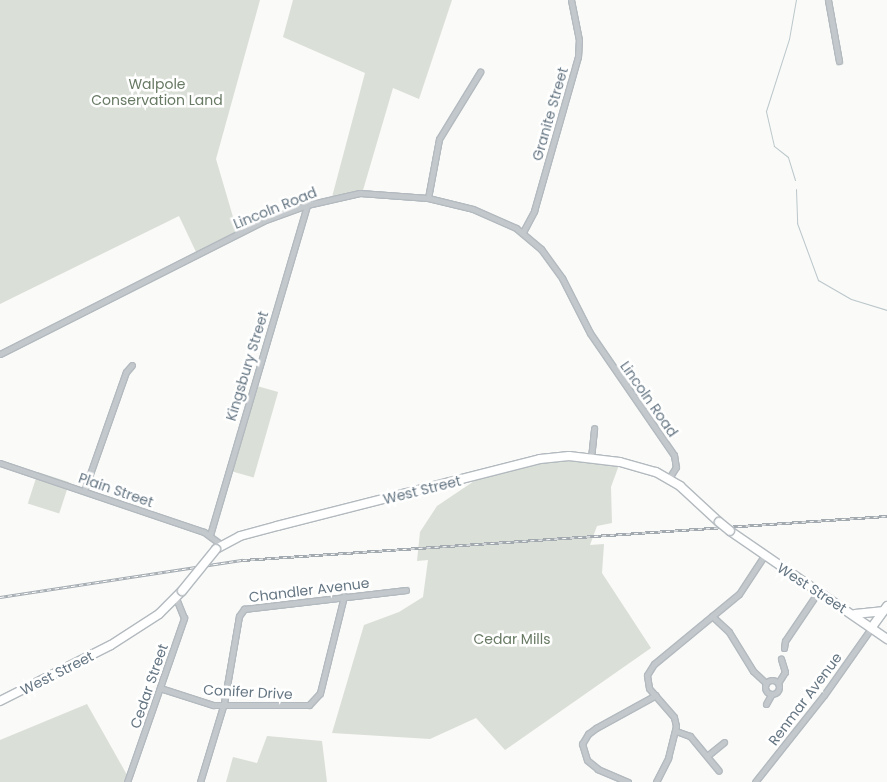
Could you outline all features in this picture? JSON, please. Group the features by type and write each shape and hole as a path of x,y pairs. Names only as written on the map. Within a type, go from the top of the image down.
{"main road":[{"name":"West Street","path":"0,701 111,645 159,614 176,598 219,547 271,528 540,459 590,458 642,467 669,478 730,531 887,639"},
{"path":"853,614 885,608"},
{"path":"872,627 885,608"}],"street":[{"name":"Granite Street","path":"523,232 534,211 578,56 579,40 571,0"},
{"path":"828,0 839,61"},
{"path":"428,198 439,140 480,72"},
{"name":"Lincoln Road","path":"0,354 264,221 307,205 360,193 428,198 472,209 523,232 541,249 562,278 590,333 672,452 676,466 669,478"},
{"name":"Kingsbury Street","path":"210,535 307,205"},
{"path":"84,491 126,372 132,365"},
{"path":"590,458 594,428"},
{"name":"Plain Street","path":"0,463 210,535 219,547"},
{"path":"656,782 668,758 676,732 674,717 646,682 650,670 739,594 764,556"},
{"name":"Chandler Avenue","path":"200,782 224,703 239,616 244,609 406,590"},
{"path":"784,648 785,641 818,592"},
{"name":"Conifer Drive","path":"160,688 206,703 291,707 312,703 320,693 344,596"},
{"name":"Cedar Street","path":"127,782 185,614 176,598"},
{"path":"712,616 729,632 750,667 766,683 766,690 771,695"},
{"name":"Renmar Avenue","path":"755,782 824,695 872,627"},
{"path":"766,704 771,695 779,690 778,684 785,672 780,659"},
{"path":"766,683 772,680 778,684"},
{"path":"628,782 610,776 587,760 583,752 584,738 596,728 656,695"},
{"path":"676,732 690,736 719,771"},
{"path":"707,756 724,742"}],"green space":[{"name":"Walpole Conservation Land","path":"0,0 260,0 216,159 238,234 196,252 179,216 0,304"},
{"path":"293,0 452,0 419,99 393,88 361,197 332,197 365,73 283,37"},
{"path":"257,386 278,392 254,478 232,472"},
{"name":"Cedar Mills","path":"542,458 619,465 611,487 612,523 597,526 590,545 604,544 602,573 651,648 505,750 476,718 430,739 332,733 364,625 399,612 423,597 428,560 417,561 420,532 437,506 489,471"},
{"path":"38,472 69,482 59,514 28,503"},
{"path":"87,704 131,782 0,782 0,740"},
{"path":"267,736 322,741 327,782 226,782 233,757 257,763"}],"waterway":[{"path":"795,180 788,157 774,146 766,111 789,39 796,0"},
{"path":"796,189 797,223 818,280 851,299 887,310"}],"railway":[{"path":"0,597 243,560 887,516"}]}
